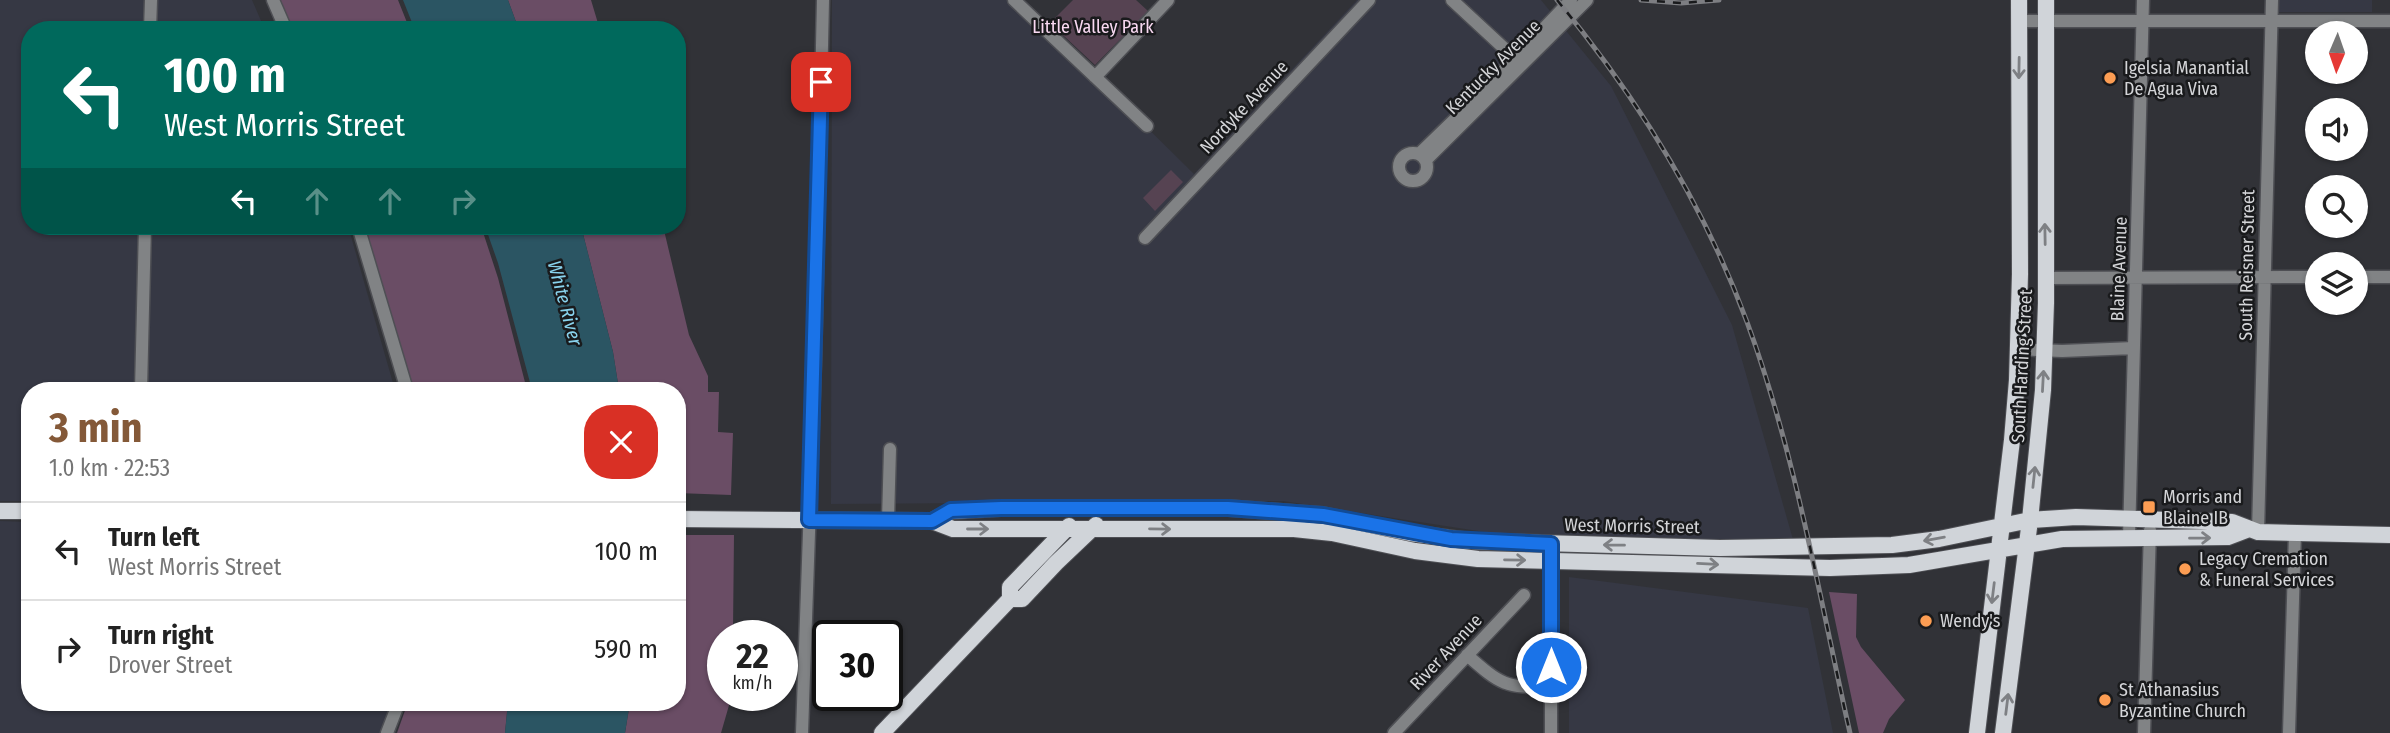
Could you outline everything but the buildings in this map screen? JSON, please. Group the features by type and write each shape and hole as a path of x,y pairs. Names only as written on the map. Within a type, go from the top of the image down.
{"main road":[{"name":"South Harding Street","path":"1977,733 2014,413 2018,349 2019,0"},
{"name":"South Harding Street","path":"2003,733 2029,520 2044,351 2046,0"},
{"path":"882,733 1010,599 1010,587 1088,507"},
{"name":"West Morris Street","path":"932,521 951,510 1116,507 1290,511 1451,539 1720,548 1861,547 1922,541 2029,520 2083,517 2232,522 2254,530 2390,535"},
{"path":"1010,599 1022,599 1116,507"},
{"path":"0,510 21,511"},
{"name":"West Morris Street","path":"686,519 932,521 953,529 1266,528 1317,531 1431,553 1478,559 1862,568 1909,565 2062,539 2228,537 2254,530"},
{"path":"1266,528 1273,524 1290,522 1344,528 1359,522"},
{"path":"1026,529 1035,540 1039,556"},
{"path":"1373,542 1384,536 1430,545 1451,539"}],"street":[{"path":"150,21 151,0"},
{"path":"273,0 282,21"},
{"path":"802,733 823,0"},
{"path":"1014,0 1147,126"},
{"path":"1095,76 1168,0"},
{"name":"Nordyke Avenue","path":"1145,238 1369,0"},
{"path":"1452,0 1519,62 1571,0"},
{"name":"Kentucky Avenue","path":"1422,157 1587,0"},
{"name":"Blaine Avenue","path":"2129,538 2143,0"},
{"name":"South Reisner Street","path":"2254,530 2265,278 2272,0"},
{"path":"2019,21 2390,21"},
{"path":"141,382 145,235"},
{"path":"361,235 405,382"},
{"path":"2368,278 2390,277"},
{"path":"2046,278 2305,278"},
{"path":"2018,349 2044,351 2134,348"},
{"path":"888,520 890,449"},
{"path":"2144,733 2150,519"},
{"path":"2289,733 2295,533"},
{"path":"1551,544 1551,733"},
{"name":"River Avenue","path":"1394,733 1524,595"},
{"path":"1467,655 1492,677 1507,685 1551,687"},
{"path":"387,733 396,711"}],"shaded area":[{"path":"0,0 252,0 261,21 21,21 21,235 351,235 393,382 21,382 21,501 0,501"},
{"path":"279,0 398,0 406,21 287,21"},
{"path":"508,0 591,0 597,21 516,21"},
{"path":"832,0 1018,0 1194,174 1357,0 1541,0 1611,86 1732,325 1794,543 1517,537 1283,501 831,504"},
{"path":"2279,0 2372,0 2372,12 2279,12"},
{"path":"367,235 484,235 525,382 412,382"},
{"path":"583,235 665,235 689,335 708,376 708,392 719,392 718,432 733,433 731,495 686,493 686,382 618,382 613,352"},
{"path":"0,521 21,522 21,711 390,711 383,733 0,733"},
{"path":"686,535 734,535 733,620 707,620 707,711 727,711 721,733 625,733 629,711 686,711"},
{"path":"1569,577 1808,608 1833,733 1569,733"},
{"path":"1829,592 1857,594 1856,637 1861,647 1905,700 1889,719 1883,733 1859,733"},
{"path":"405,711 507,711 505,733 397,733"}],"green space":[{"name":"Little Valley Park","path":"1073,0 1136,0 1148,11 1095,65 1050,23"},
{"path":"1171,170 1183,182 1155,211 1143,198"}],"water":[{"path":"403,0 508,0 516,21 411,21"},
{"name":"White River","path":"488,235 583,235 613,352 618,382 530,382"},
{"path":"507,711 629,711 625,733 505,733"}],"railway":[{"path":"1557,0 1614,74 1666,153 1730,279 1764,372 1793,474 1850,733"},
{"path":"1641,0 1681,3 1719,0"}],"place":[{"name":"Igelsia Manantial De Agua Viva","path":"2110,78"},
{"name":"Morris and Blaine IB","path":"2149,507"},
{"name":"Legacy Cremation & Funeral Services","path":"2185,569"},
{"name":"Wendy's","path":"1926,621"},
{"name":"St Athanasius Byzantine Church","path":"2105,700"}],"route":[{"path":"821,82 809,520 932,521 951,510 1001,508 1228,508 1323,515 1451,539 1551,544 1551,667"}]}
